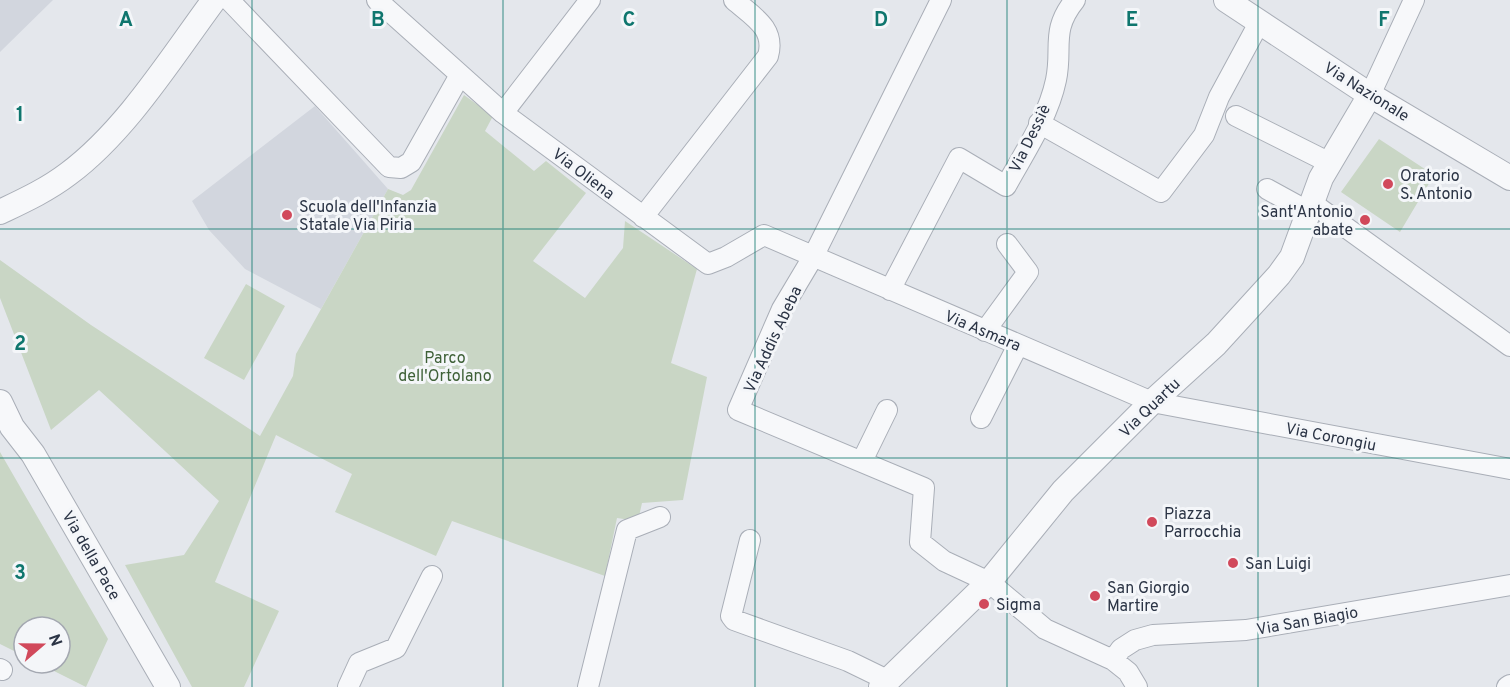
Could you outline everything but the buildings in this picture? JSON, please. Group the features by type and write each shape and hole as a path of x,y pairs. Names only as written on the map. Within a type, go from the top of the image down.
{"street":[{"path":"0,212 36,195 69,174 113,134 214,0"},
{"path":"229,0 384,164 395,169 411,162 460,75"},
{"name":"Via Oliena","path":"377,0 503,113 708,264 726,257 764,235 813,257"},
{"path":"503,113 590,0"},
{"path":"643,217 768,56 770,38 767,30 734,0"},
{"name":"Via Addis Abeba","path":"940,0 813,257 782,309 738,411 924,488 920,542 944,561 989,582"},
{"name":"Via Dessiè","path":"890,290 959,158 1006,186 1039,123 1056,79 1057,44 1063,15 1075,0"},
{"name":"Via Nazionale","path":"1226,0 1370,95 1510,178"},
{"path":"1370,95 1414,0"},
{"path":"1039,123 1161,192 1204,135 1218,97 1259,23"},
{"name":"Via Quartu","path":"884,683 989,582 1063,491 1152,402 1216,344 1279,275 1292,257 1330,163 1370,95"},
{"path":"1236,116 1330,163"},
{"path":"1267,189 1311,208 1510,346"},
{"path":"985,331 1028,272 1007,244"},
{"name":"Via Asmara","path":"813,257 1152,402"},
{"path":"981,418 1018,345"},
{"name":"Via della Pace","path":"0,402 6,422 33,454 168,687"},
{"name":"Via Corongiu","path":"1152,402 1510,469"},
{"path":"862,461 887,410"},
{"path":"588,687 627,530 660,517"},
{"path":"750,540 731,616 734,620 848,661 884,683"},
{"path":"348,687 359,663 396,648 432,576"},
{"path":"989,582 1046,628 1113,660 1128,672 1137,687"},
{"name":"Via San Biagio","path":"1113,660 1121,649 1135,640 1152,635 1246,630 1510,584"}],"shaded area":[{"path":"0,0 53,0 0,52"},
{"name":"Scuola dell'Infanzia Statale Via Piria","path":"315,106 388,189 321,309 245,269 209,230 192,201"}],"green space":[{"name":"Parco dell'Ortolano","path":"464,95 493,116 485,131 534,171 546,161 586,193 533,261 585,298 623,248 625,221 697,269 671,363 707,377 683,500 642,503 638,521 617,518 605,576 452,521 436,556 335,512 352,474 276,435 215,582 279,611 244,687 192,687 125,565 184,555 219,501 99,390 51,430 0,298 0,260 91,325 260,436 293,376 296,354 388,189 403,195 411,190"},
{"name":"Oratorio S. Antonio","path":"1379,139 1434,175 1400,232 1341,192"},
{"path":"246,284 285,306 244,380 204,358"},
{"path":"0,452 108,639 86,687 62,675 72,675 72,615 12,615 12,650 0,644"}],"place":[{"name":"Oratorio S. Antonio","path":"1388,184"},
{"name":"Scuola dell'Infanzia Statale Via Piria","path":"287,215"},
{"name":"Sant'Antonio abate","path":"1365,220"},
{"name":"Piazza Parrocchia","path":"1152,522"},
{"name":"San Luigi","path":"1233,563"},
{"name":"San Giorgio Martire","path":"1095,596"},
{"name":"Sigma","path":"984,604"}]}
